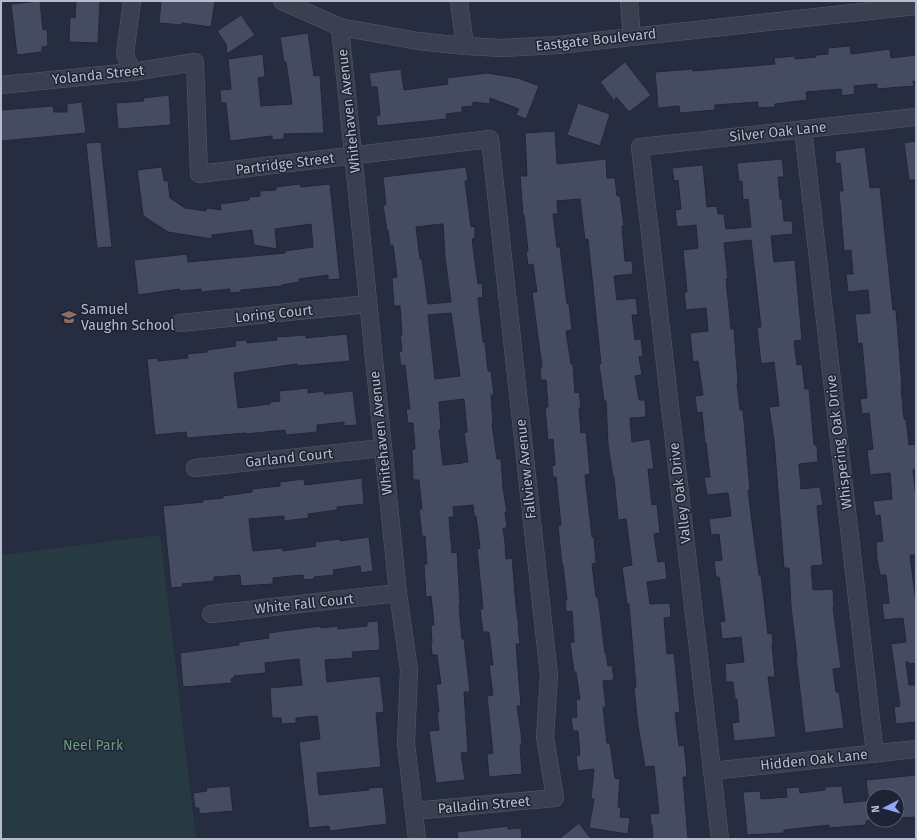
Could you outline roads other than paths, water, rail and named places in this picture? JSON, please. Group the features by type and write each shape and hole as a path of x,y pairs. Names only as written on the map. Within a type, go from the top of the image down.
{"street":[{"path":"132,1 126,54 132,72"},
{"name":"Eastgate Boulevard","path":"282,1 340,27 418,42 501,48 536,47 916,6"},
{"path":"459,1 465,46"},
{"path":"629,1 632,37"},
{"name":"Whitehaven Avenue","path":"340,27 382,448 398,593 409,670 406,743 417,839"},
{"name":"Yolanda Street","path":"1,85 132,72 195,62 200,174"},
{"name":"Silver Oak Lane","path":"640,147 916,117"},
{"name":"Whispering Oak Drive","path":"803,129 875,754"},
{"name":"Partridge Street","path":"200,174 490,139"},
{"name":"Fallview Avenue","path":"490,139 548,676 545,737 555,798"},
{"name":"Valley Oak Drive","path":"640,147 720,839"},
{"name":"Loring Court","path":"180,323 368,304"},
{"name":"Garland Court","path":"195,468 382,448"},
{"name":"White Fall Court","path":"210,614 398,593"},
{"name":"Hidden Oak Lane","path":"712,771 916,749"},
{"name":"Palladin Street","path":"414,811 555,798"}],"place":[{"name":"Samuel Vaughn School","path":"69,317"}],"park label":[{"name":"Neel Park","path":"93,745"}]}
